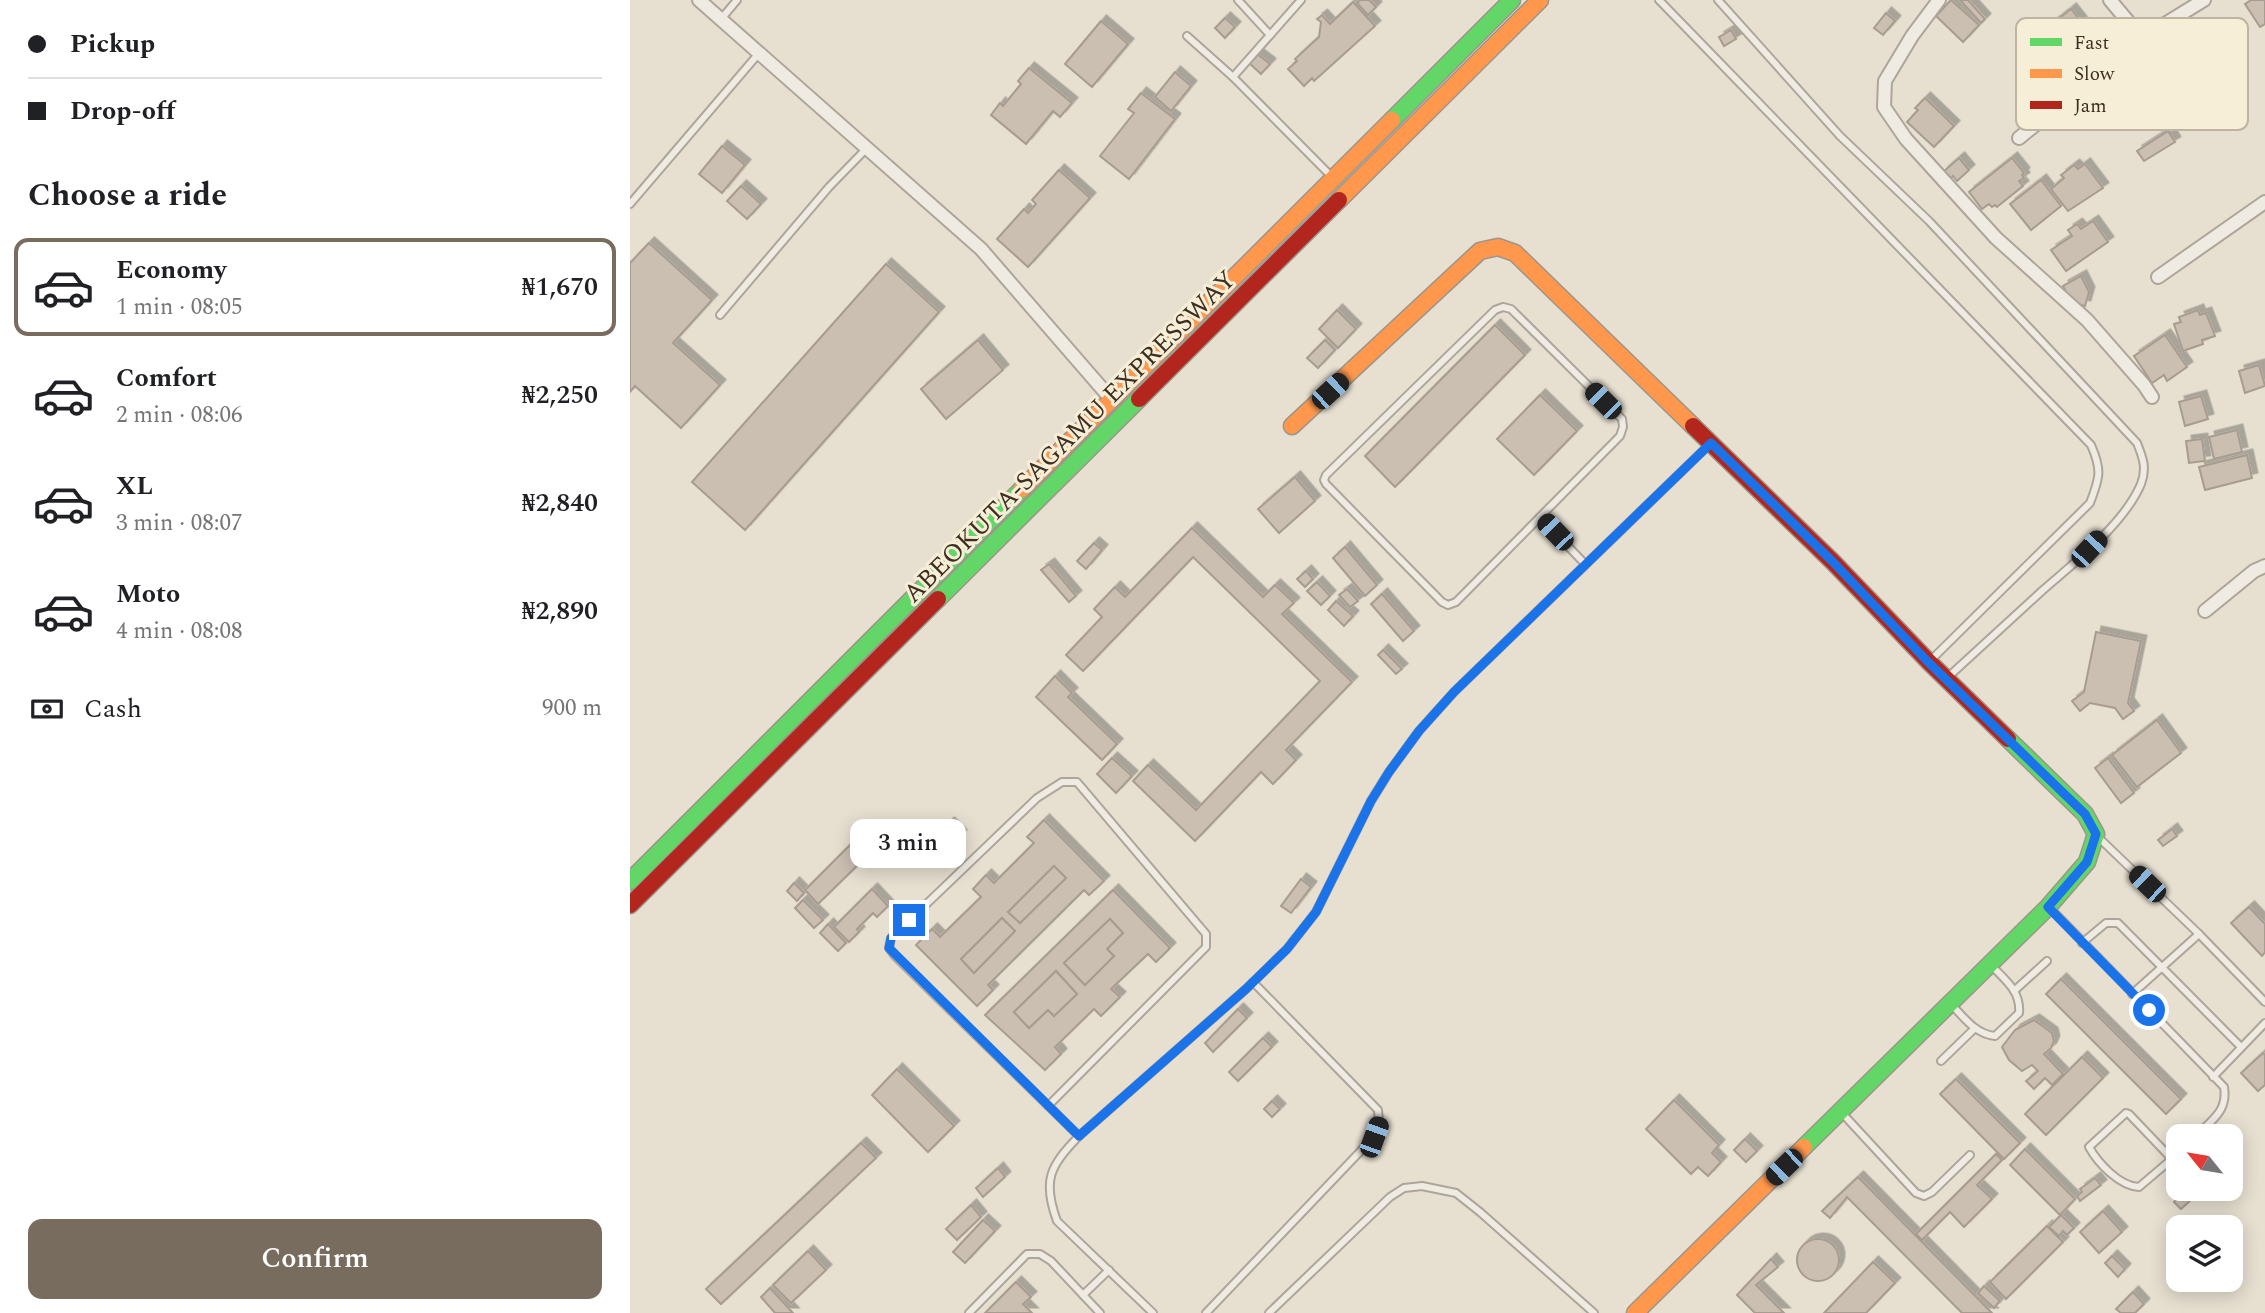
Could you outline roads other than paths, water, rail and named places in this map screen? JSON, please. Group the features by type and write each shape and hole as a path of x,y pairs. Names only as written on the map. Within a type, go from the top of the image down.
{"main road":[{"name":"ABEOKUTA-SAGAMU EXPRESSWAY","path":"630,881 1512,0"},
{"name":"ABEOKUTA-SAGAMU EXPRESSWAY","path":"630,905 1540,0"},
{"path":"1292,426 1480,251 1491,246 1503,246 1516,253 1833,562 1928,662 2085,814 2096,834 2087,862 2048,907 1635,1313"}],"street":[{"path":"699,0 981,249 1112,400"},
{"path":"1939,0 1912,36 1885,81 1884,107 1906,139 1996,238 2087,320 2152,397"},
{"path":"2110,0 2125,18"},
{"path":"2175,18 2204,0"},
{"path":"2019,138 2029,130"},
{"path":"2158,277 2265,202"},
{"path":"2205,611 2254,571 2265,566"}],"lane":[{"path":"722,18 737,0"},
{"path":"1238,0 1270,35"},
{"path":"1233,77 1301,0"},
{"path":"1658,0 2091,445 2100,464 2099,480 2090,503 1928,662"},
{"path":"1718,0 1840,136 1929,221 2137,443 2146,465 2133,500 2089,549 1946,679"},
{"path":"1187,36 1233,77 1332,178"},
{"path":"630,204 760,52"},
{"path":"720,315 829,187 867,148"},
{"path":"1503,307 1511,309 1622,419 1620,436 1540,517 1456,602 1448,605 1442,602 1324,480 1326,475 1495,310 1503,307"},
{"path":"1153,1313 1057,1221 1049,1182 1058,1157 1287,949 1316,912 1371,801 1419,731 1454,692 1711,443"},
{"path":"1540,517 1585,564"},
{"path":"1048,1106 1206,947 1206,934 1077,782 1062,782 1037,798 891,938 889,948 1048,1106 1079,1136"},
{"path":"2096,834 2199,933 2265,1002"},
{"path":"2048,907 2224,1087 2226,1098 2223,1109 2208,1124"},
{"path":"2082,943 2106,923 2118,923 2241,1047"},
{"path":"2133,994 2199,933"},
{"path":"2014,991 2047,961"},
{"path":"1951,1004 1974,1029 1985,1035 1995,1036 2019,1013 2020,1002 2014,991 1991,965"},
{"path":"1206,1313 1374,1137 1379,1122 1378,1110 1253,982"},
{"path":"2213,1077 2265,1023"},
{"path":"1941,1061 1974,1029"},
{"path":"1840,1112 1916,1193 1924,1196 1932,1192 1970,1155"},
{"path":"2126,1113 2172,1159 2139,1187 2129,1187 2089,1147 2126,1113"},
{"path":"1269,1313 1391,1197 1404,1188 1422,1186 1456,1193 1594,1313"},
{"path":"969,1313 1027,1254 1040,1254 1051,1261 1100,1313"},
{"path":"1083,1295 1109,1270"}]}
